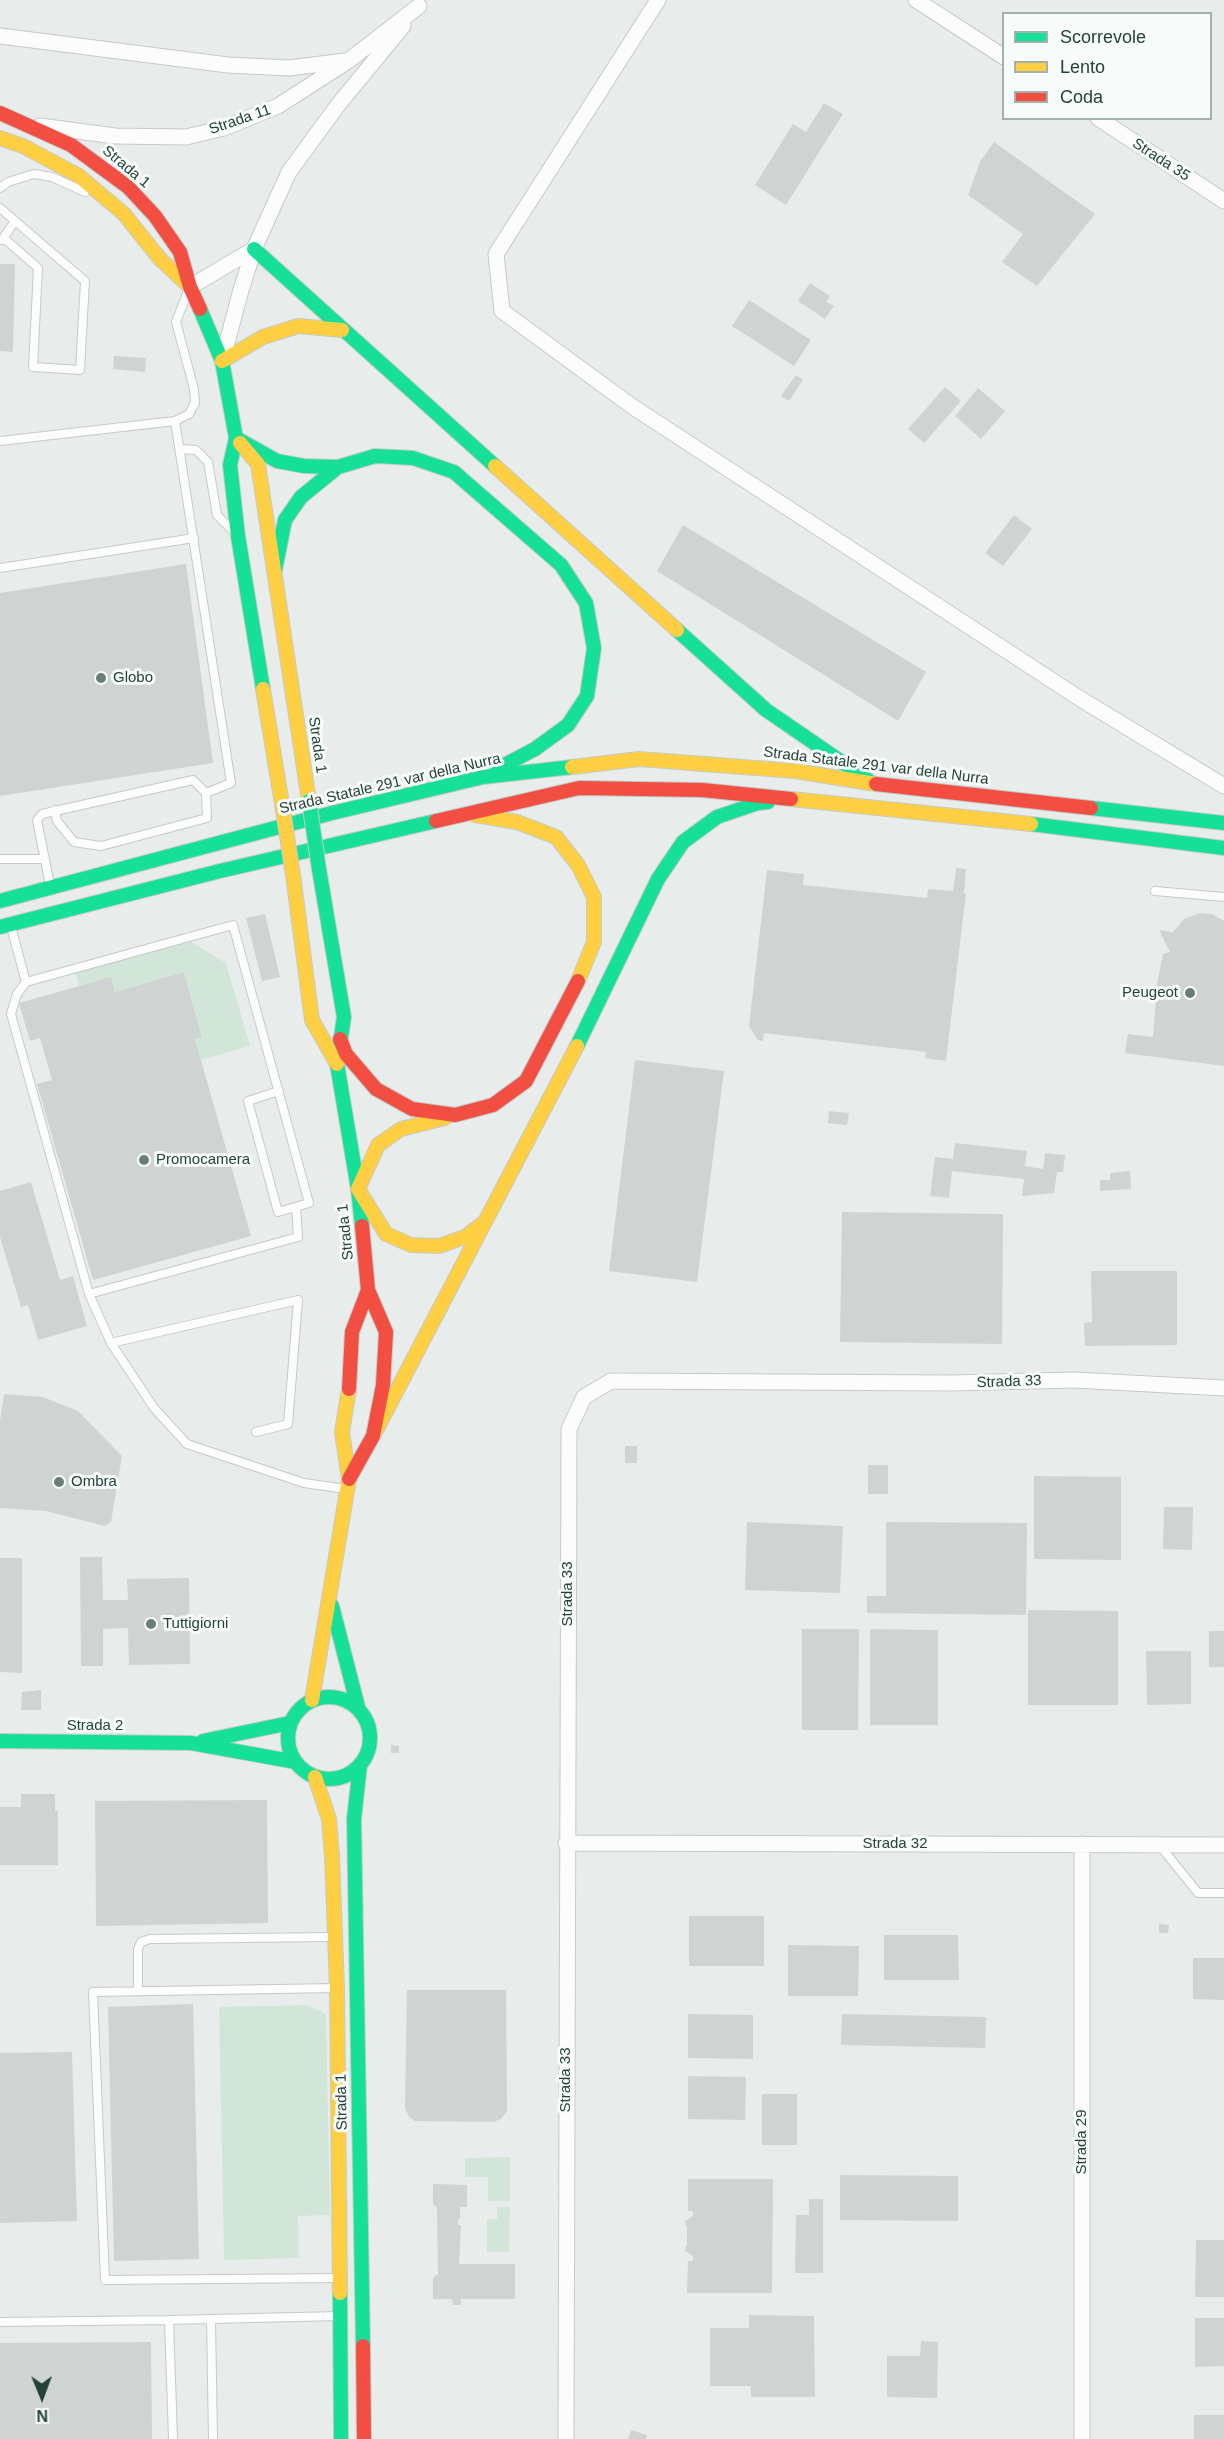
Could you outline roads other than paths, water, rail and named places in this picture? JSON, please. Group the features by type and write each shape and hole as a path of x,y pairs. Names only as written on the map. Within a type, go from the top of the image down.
{"main road":[{"name":"Strada 1","path":"0,113 29,124 70,145 105,168 129,188 155,216 180,252 190,287 222,361 236,438 230,465 238,536 293,875 312,1020 337,1064"},
{"name":"Strada 1","path":"0,138 23,146 79,176 124,214 160,259 190,287"},
{"path":"254,249 766,710 871,783"},
{"path":"222,361 263,337 298,326 342,330"},
{"path":"236,438 278,461 304,466 338,467 375,456 413,458 454,472 561,565 586,603 594,648 587,696 568,724 535,749 483,777"},
{"name":"Strada 1","path":"236,438 258,464 319,869 344,1017 337,1064 358,1189 368,1290 386,1332 383,1385 373,1436 349,1484"},
{"path":"275,570 285,520 301,497 338,467"},
{"name":"Strada Statale 291 var della Nurra","path":"0,901 332,813 483,777 639,759 795,771 871,783 1223,819"},
{"path":"5,926 220,871 464,813 579,789 702,790 1060,827 1224,848"},
{"path":"373,1436 569,1063 658,879 683,842 717,817 758,803 795,799"},
{"path":"464,813 517,822 556,837 578,865 594,897 594,942 578,982 526,1082 492,1105 401,1129 378,1145 358,1189 386,1234 411,1245 440,1246 465,1236 487,1221"},
{"path":"340,1039 346,1054 376,1089 412,1109 455,1115"},
{"name":"Strada 1","path":"312,1700 349,1484 342,1432 350,1382 352,1332 368,1290"},
{"name":"Strada 1","path":"330,1599 358,1707"},
{"path":"331,1696 358,1707 367,1720 371,1736 369,1752 360,1765 339,1778 323,1779 315,1777 296,1762 288,1743 290,1723 299,1710 312,1700 331,1696"},
{"name":"Strada 2","path":"191,1743 290,1723"},
{"name":"Strada 2","path":"0,1741 191,1743 296,1762"},
{"name":"Strada 1","path":"360,1765 354,1819 364,2439"},
{"path":"315,1777 329,1819 335,1937 341,2439"}],"street":[{"path":"658,0 496,254 502,311 633,407 1078,699 1224,786"},
{"path":"916,0 1002,56"},
{"name":"Strada 11","path":"29,124 115,136 186,137 224,128 278,106 348,61 421,3"},
{"name":"Strada 11","path":"222,361 254,249 289,172 338,105 421,3"},
{"path":"0,36 228,65 289,68 348,61"},
{"name":"Strada 35","path":"1101,120 1224,201"},
{"path":"190,287 254,249"},
{"name":"Strada 33","path":"566,2439 569,1429 584,1397 611,1381 950,1383 1074,1380 1224,1388"},
{"name":"Strada 32","path":"566,1843 1224,1845"},
{"name":"Strada 29","path":"1082,1844 1082,2439"}],"lane":[{"path":"0,188 8,182 28,176 52,177 124,214"},
{"path":"0,208 85,281 80,370 33,367 38,268 6,240 1,240 15,221"},
{"path":"0,441 175,421 189,414 195,403 194,388 176,322 190,287"},
{"path":"175,421 231,783 206,793"},
{"path":"180,449 196,450 208,462 217,515 238,536"},
{"path":"0,568 194,538"},
{"path":"51,887 37,820 42,814 55,810 193,780 206,793 207,818 101,846 74,842 57,821 55,810"},
{"path":"0,859 45,859"},
{"path":"1155,891 1224,897"},
{"path":"279,1091 248,1101 278,1212 309,1203 279,1091 233,925 26,982 18,994 11,1014 89,1294 111,1343 154,1408 187,1444 303,1484 349,1484"},
{"path":"5,926 26,982"},
{"path":"89,1294 298,1237 296,1207"},
{"path":"111,1343 298,1300 288,1424 256,1432"},
{"path":"1159,1845 1198,1893 1224,1893"},
{"path":"138,1991 138,1949 141,1942 150,1939 335,1937"},
{"path":"337,1988 93,1992 105,2280 340,2278"},
{"path":"0,2322 341,2316"},
{"path":"169,2319 173,2439"},
{"path":"211,2319 213,2439"}],"place":[{"name":"Globo","path":"101,678"},
{"name":"Peugeot","path":"1190,993"},
{"name":"Promocamera","path":"144,1160"},
{"name":"Ombra","path":"59,1482"},
{"name":"Tuttigiorni","path":"151,1624"}]}
